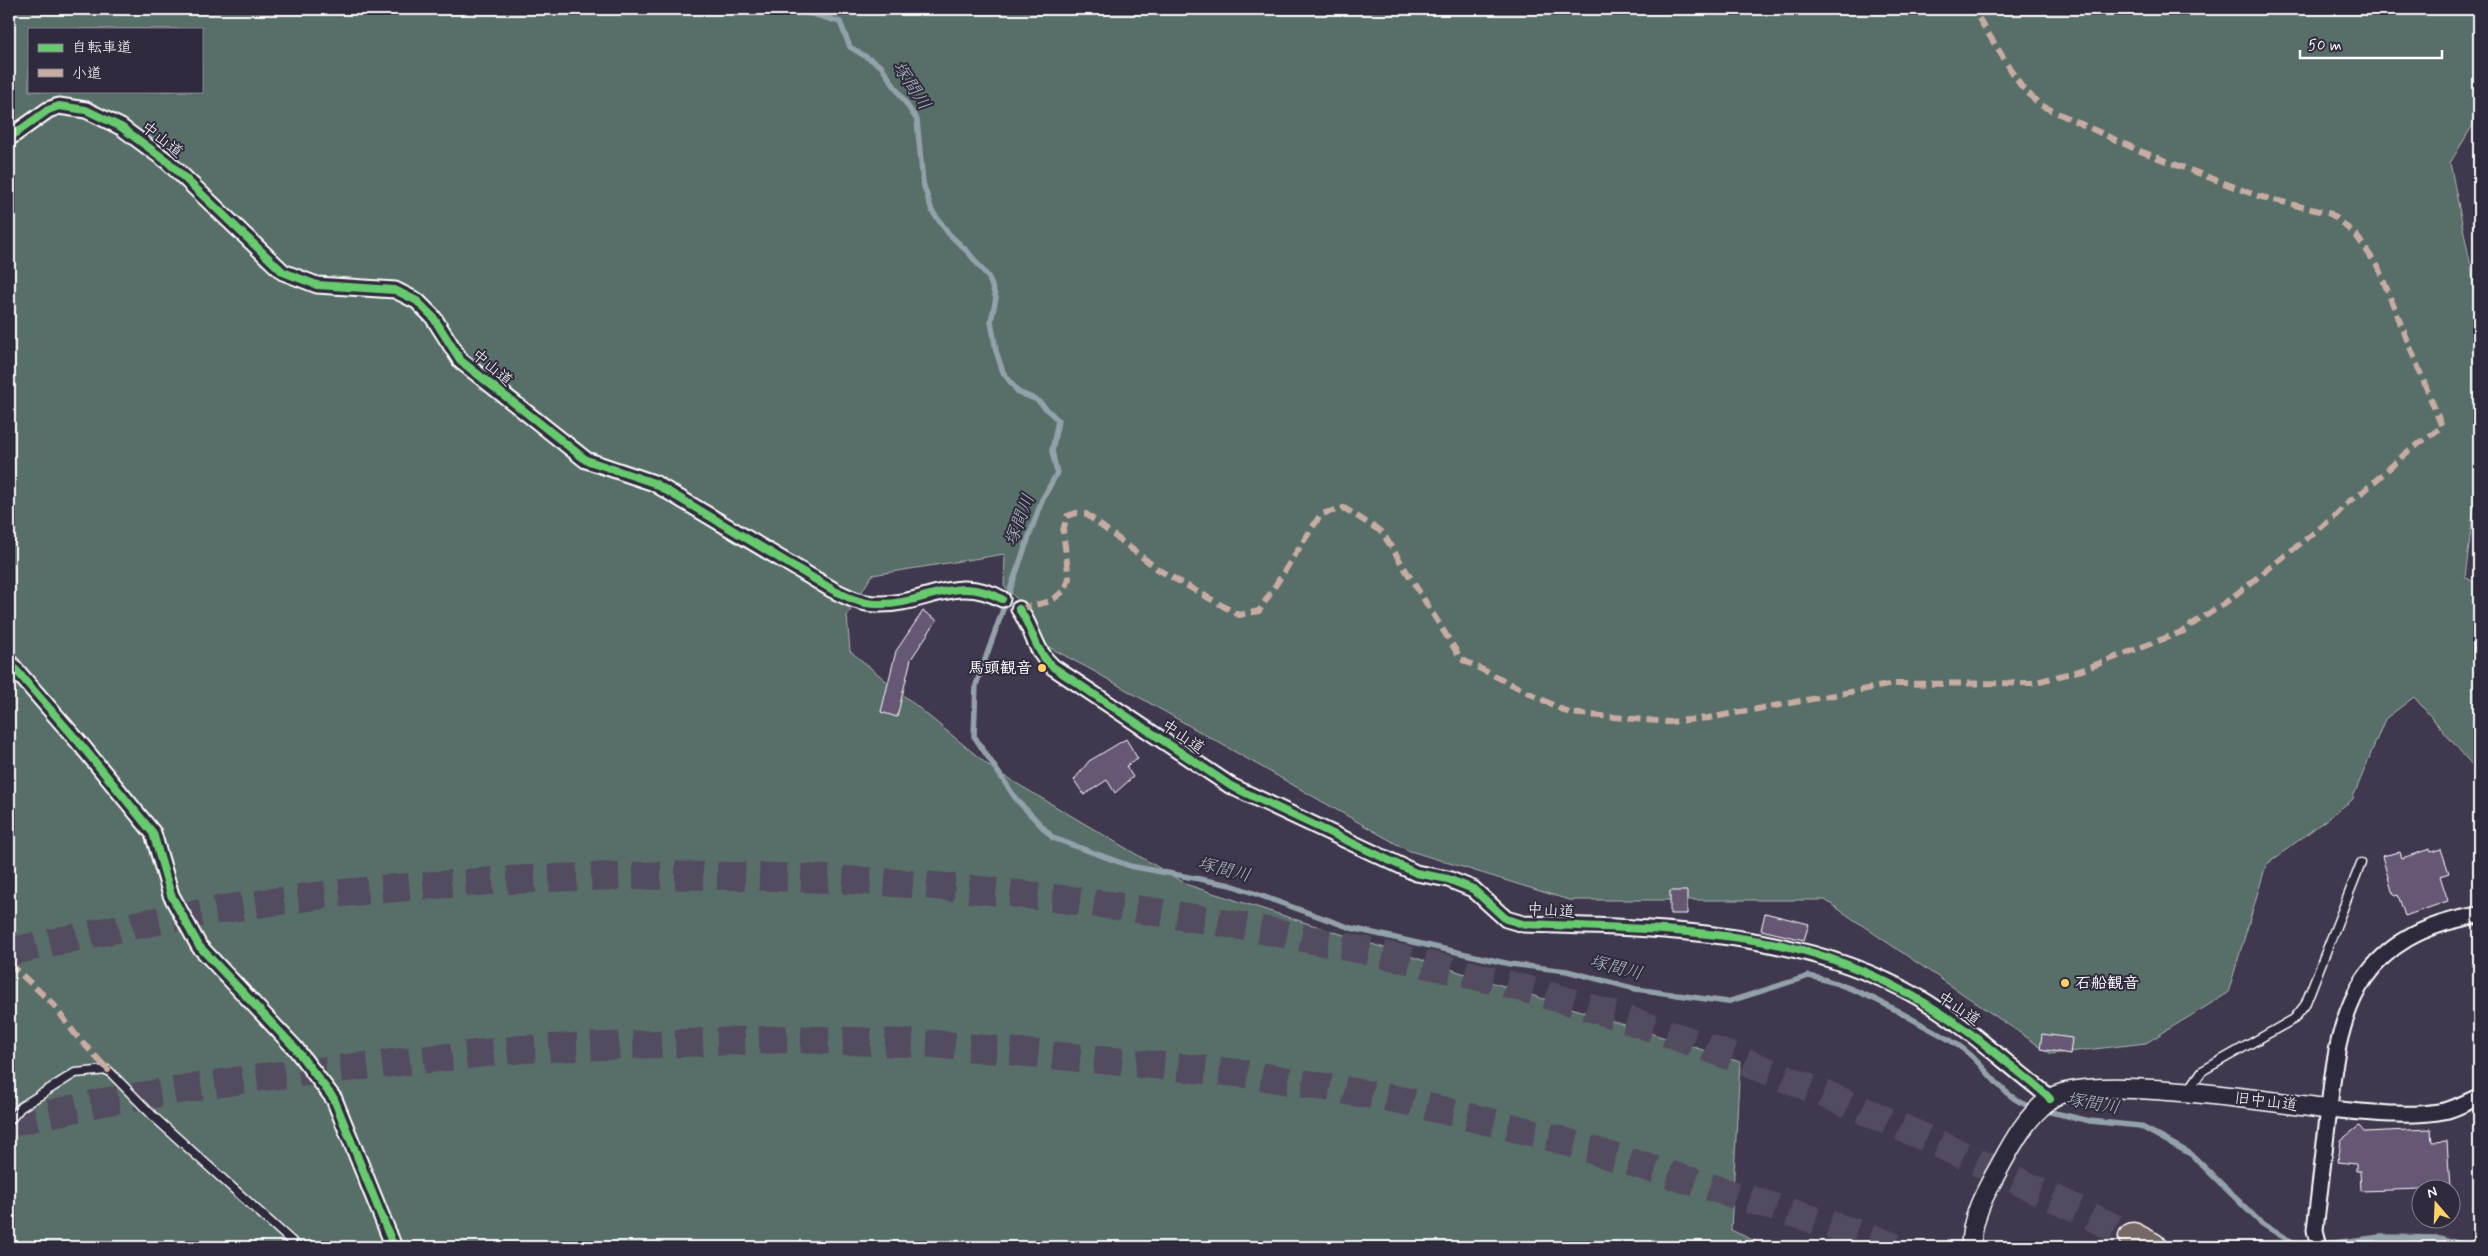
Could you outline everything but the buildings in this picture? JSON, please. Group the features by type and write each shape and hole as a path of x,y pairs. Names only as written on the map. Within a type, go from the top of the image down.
{"street":[{"name":"中山道","path":"9,138 48,110 59,106 86,110 121,127 168,162 283,272 318,285 395,290 417,300 432,317 461,361 586,460 654,483 833,590 857,601 890,604 956,589 972,588 1010,604 1026,619 1036,647 1043,658 1053,667 1231,786 1416,873 1448,879 1473,889 1506,919 1523,924 1655,930 1760,941 1795,948 1869,973 1918,997 1968,1030 2050,1098"},
{"path":"9,662 82,746 153,833 171,895 199,946 295,1048 334,1099 394,1247"},
{"path":"2319,1247 2315,1230 2336,1048 2342,1026 2356,992 2375,964 2411,935 2436,925 2479,915"},
{"name":"旧中山道","path":"2050,1098 2069,1091 2094,1088 2188,1091 2328,1109 2377,1113 2434,1113 2446,1111 2479,1097"},
{"path":"1971,1247 1971,1238 1980,1202 2014,1139 2050,1098"}],"lane":[{"path":"2188,1091 2202,1071 2294,1019 2305,1005 2361,863"},
{"path":"9,1121 21,1107 75,1073 108,1070 154,1117 298,1247"}],"green space":[{"path":"9,9 2479,9 2479,115 2450,163 2472,272 2479,362 2479,467 2465,577 2479,585 2479,773 2414,697 2385,719 2352,800 2266,865 2228,993 2146,1043 2051,1054 1825,900 1569,900 1407,850 1041,643 1030,612 1004,586 1005,554 872,575 847,616 850,651 994,770 1188,885 1740,1062 1731,1230 1768,1247 9,1247"}],"waterway":[{"name":"塚間川","path":"776,9 813,14 840,22 850,47 881,66 917,120 923,183 932,211 949,234 968,252 989,278 996,298 991,321 996,351 1003,372 1018,392 1037,400 1058,420 1052,451 1057,473 1042,500 976,685 974,736 1016,799 1053,838 1130,866 1231,885 1351,928 1510,964 1567,971 1636,989 1727,1002 1809,976 1824,980 1853,989 1881,1002 1951,1040 1975,1059 2006,1092 2023,1104 2033,1107"},
{"name":"塚間川","path":"2042,1110 2090,1121 2140,1126 2191,1154 2261,1223 2299,1247"},
{"name":"塚間川","path":"2302,1247 2381,1237 2440,1238 2469,1247"}],"tunnel":[{"path":"9,952 76,937 245,906 365,891 509,880 608,876 807,878 1004,892 1102,904 1200,919 1381,954 1464,973 1628,1020 1758,1067 1885,1120 2010,1177 2133,1237"},
{"path":"9,1123 103,1102 254,1078 522,1049 790,1039 934,1044 1248,1074 1401,1100 1547,1136 1869,1237 1895,1247"}],"marked path":[{"path":"1019,609 1051,601 1065,590 1069,579 1063,531 1067,516 1076,513 1086,514 1159,570 1239,615 1259,611 1321,514 1344,508 1382,532 1461,659 1569,713 1668,722 1708,718 1894,684 2033,683 2082,670 2189,629 2191,625 2225,603 2334,517 2347,503 2363,492 2406,453 2442,427 2378,267 2356,235 2331,214 2258,196 2140,151 2040,105 2021,86 1973,9"},
{"path":"9,963 54,1005 75,1034 108,1070 102,1063"}],"cycle path":[{"path":"9,138 48,110 59,106 86,110 121,127 168,162 283,272 317,285 395,290 417,301 433,317 461,361 586,460 654,483 833,590 854,600 877,604 894,603 940,592 969,589 985,592 1002,599"},
{"path":"1019,609 1042,654 1053,667 1231,786 1416,873 1448,879 1473,889 1506,919 1523,924 1701,933 1760,941 1825,957 1887,982 1917,998 1973,1035 2050,1099"},
{"path":"9,662 82,746 153,833 171,895 199,946 295,1048 334,1099 394,1247"}],"place":[{"name":"馬頭観音","path":"1042,668"},
{"name":"石船観音","path":"2065,983"}]}
